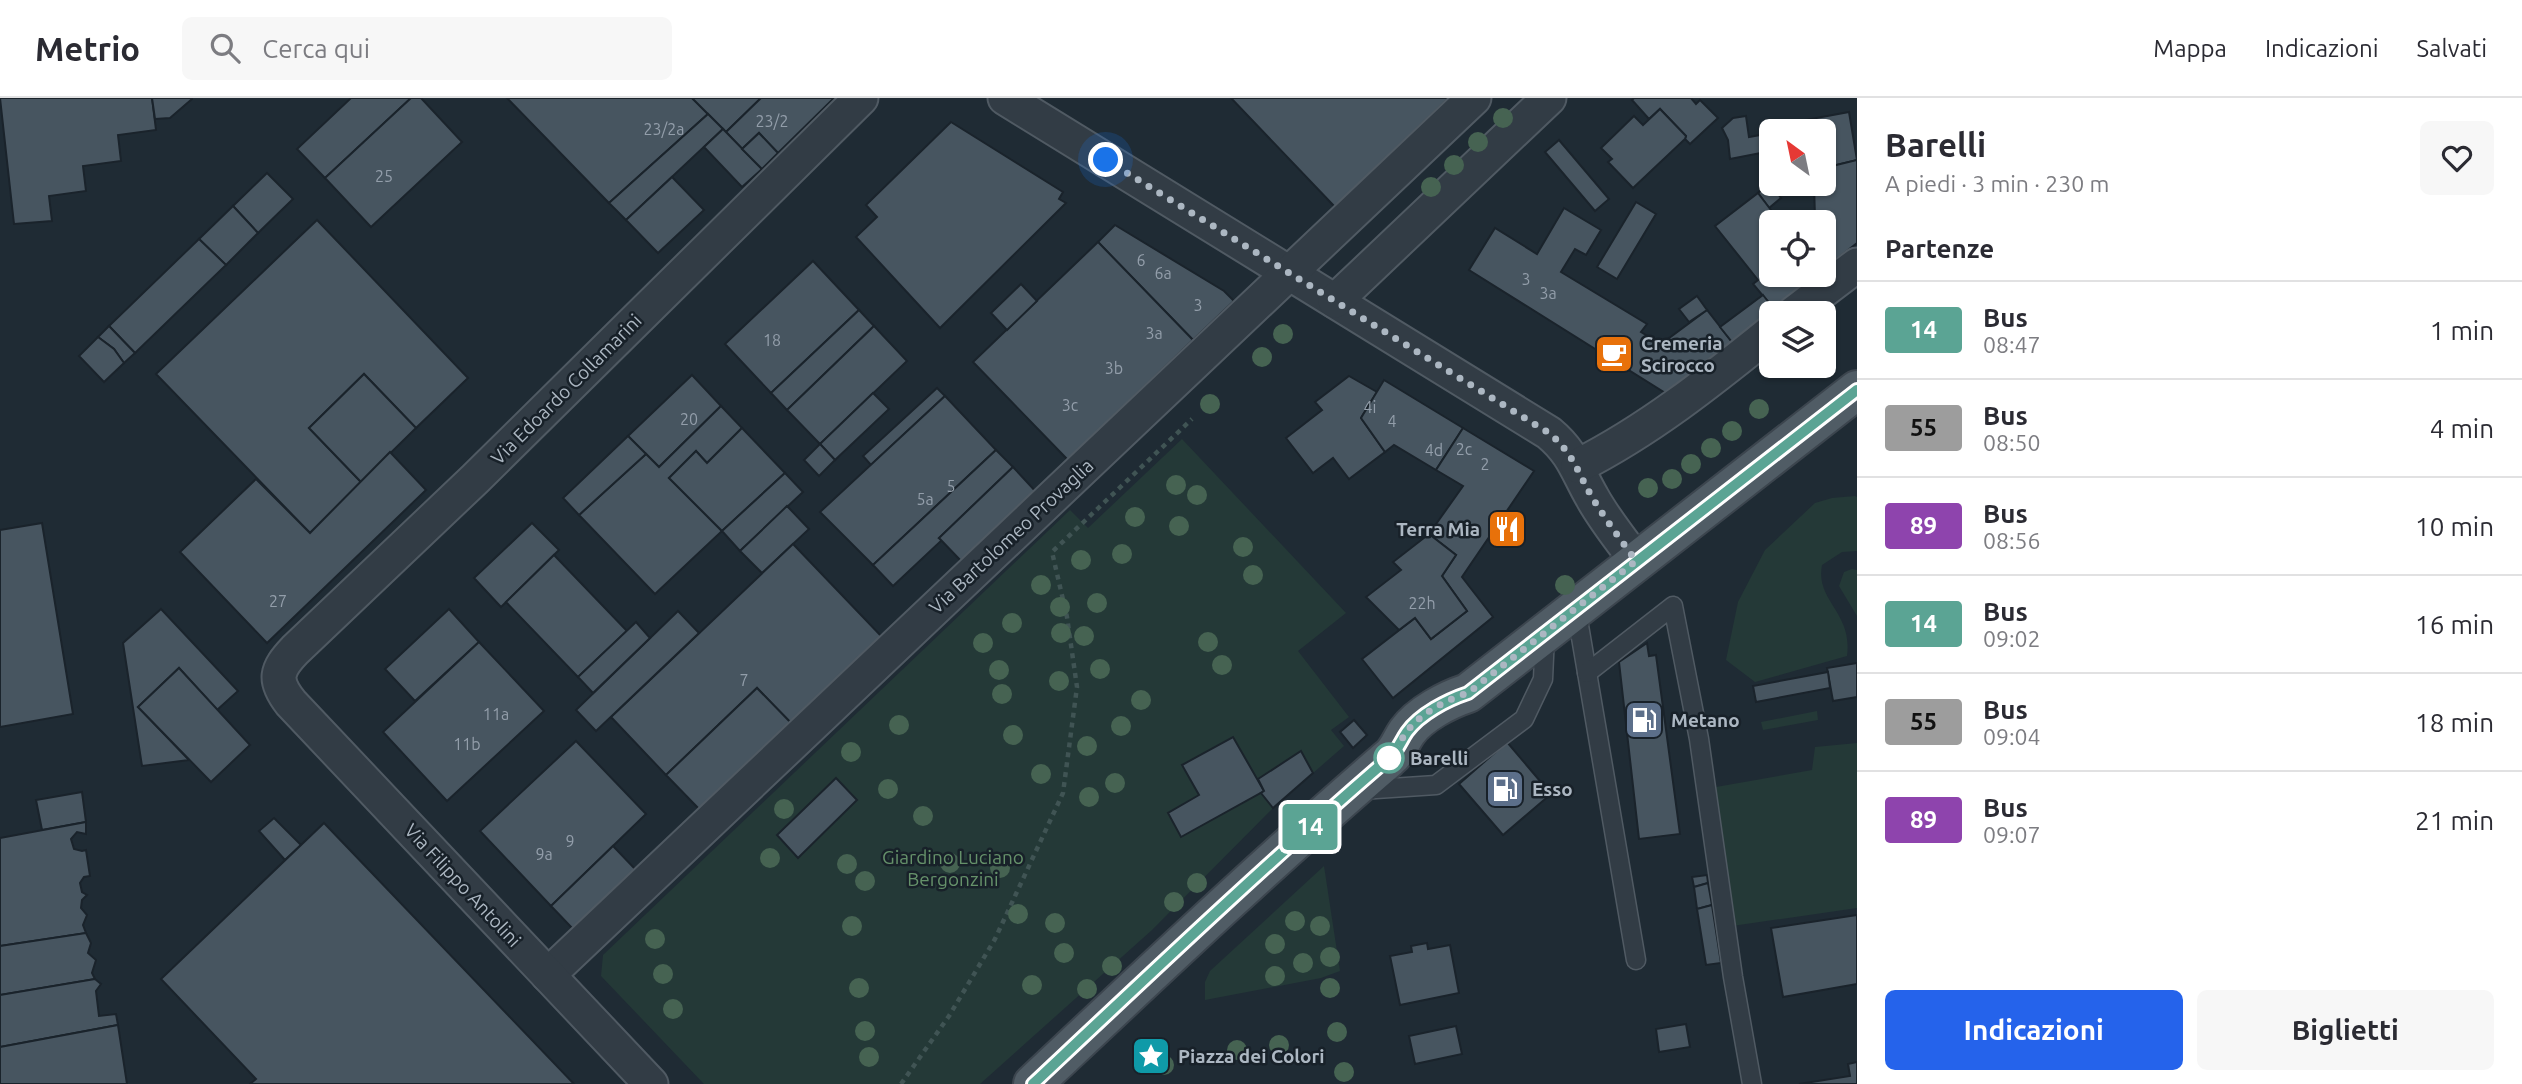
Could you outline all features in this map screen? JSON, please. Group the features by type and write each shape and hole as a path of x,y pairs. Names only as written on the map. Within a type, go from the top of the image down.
{"main road":[{"path":"1032,1084 1351,790 1397,752 1407,731 1445,700 1468,693 1857,390"}],"street":[{"name":"Via Edoardo Collamarini","path":"279,683 284,662 295,650 475,479 861,98"},
{"path":"1005,98 1549,433 1563,444 1578,466 1606,520 1636,561"},
{"name":"Via Bartolomeo Provaglia","path":"548,975 1474,98"},
{"path":"1335,301 1549,98"},
{"path":"1809,301 1857,264"},
{"path":"1578,466 1638,434 1669,413 1759,342"},
{"name":"Via Filippo Antolini","path":"279,683 291,703 651,1084"}],"lane":[{"path":"1587,673 1673,607 1699,738 1733,977 1752,1084"},
{"path":"1576,608 1636,960"},
{"path":"1351,790 1436,785 1524,719 1543,679 1545,633"}],"path":[{"path":"901,1084 949,1016 995,939 1063,793 1077,687 1068,617 1052,552 1192,419"}],"green space":[{"name":"Giardino Luciano Bergonzini","path":"1182,439 1346,613 1298,651 1349,717 1331,730 1344,746 1273,808 1152,930 980,1084 704,1084 601,976 603,955 1070,510 1088,528"},
{"path":"1855,496 1857,551 1842,552 1822,565 1821,577 1828,598 1845,628 1847,656 1755,682 1726,660 1738,602 1765,550 1815,503"},
{"path":"1857,570 1857,616 1839,586 1844,572"},
{"path":"1817,711 1818,720 1763,730 1761,722"},
{"path":"1857,743 1857,908 1732,926 1716,787 1812,770 1815,747"},
{"path":"1324,866 1340,971 1321,978 1205,1000 1205,982 1210,971"}],"building":[{"path":"0,98 152,98 156,130 118,135 121,161 83,166 86,191 49,196 52,221 14,224"},
{"path":"152,98 192,99 170,118 155,119"},
{"path":"351,98 411,98 325,178 297,149"},
{"path":"411,98 421,98 462,142 371,227 325,178"},
{"path":"507,98 692,98 708,114 609,203"},
{"path":"692,98 761,98 726,132"},
{"path":"761,98 834,98 778,153 759,133 742,149 726,132"},
{"path":"1231,98 1449,98 1335,207"},
{"path":"1691,98 1696,104 1700,100 1718,118 1690,144 1685,139 1686,136 1660,109 1649,119 1632,100"},
{"path":"1660,109 1686,136 1685,139 1633,188 1608,162 1612,159 1601,148 1634,116 1643,125"},
{"path":"1849,112 1857,160 1836,165 1836,119 1811,119"},
{"path":"708,114 723,129 626,220 609,203"},
{"path":"1746,116 1749,137 1759,135 1759,153 1730,159 1728,140 1722,128 1733,118"},
{"path":"951,122 1063,192 1059,199 1066,203 940,328 856,237 877,217 866,205"},
{"path":"723,129 762,169 742,187 704,147"},
{"path":"759,133 778,153 762,169 742,149"},
{"path":"1559,140 1609,199 1595,211 1545,152"},
{"path":"1857,160 1857,243 1836,260 1836,210 1815,210 1814,196 1836,196 1836,165"},
{"path":"267,173 293,199 258,233 233,206"},
{"path":"672,177 704,210 658,253 626,220"},
{"path":"1758,193 1771,210 1759,210 1759,287 1802,287 1784,301 1767,301 1753,284 1758,280 1715,226"},
{"path":"1760,196 1780,196 1781,198 1769,208"},
{"path":"1636,202 1656,214 1617,279 1597,267"},
{"path":"233,206 258,233 226,265 199,239"},
{"path":"1564,208 1601,230 1586,255 1575,249 1561,272 1647,324 1641,332 1661,344 1707,310 1732,342 1667,394 1469,270 1495,228 1537,254"},
{"path":"317,220 468,378 416,428 364,374 309,428 361,482 310,533 156,374"},
{"path":"1115,225 1224,291 1234,301 1193,340 1098,242"},
{"path":"199,239 226,265 135,353 109,326"},
{"path":"1098,242 1193,340 1068,460 973,362"},
{"path":"813,261 859,310 771,393 725,344"},
{"path":"1021,284 1037,301 1007,330 991,313"},
{"path":"1763,295 1768,301 1759,301 1759,321 1732,342 1720,327"},
{"path":"1697,296 1707,310 1689,322 1679,309"},
{"path":"859,310 874,326 787,410 771,393"},
{"path":"109,326 135,353 124,363 114,349 98,337"},
{"path":"874,326 907,361 820,444 787,410"},
{"path":"98,337 114,349 124,363 104,382 79,356"},
{"path":"364,374 416,428 361,482 309,428"},
{"path":"692,375 721,406 659,467 628,436"},
{"path":"1349,376 1377,392 1361,418 1385,452 1349,479 1333,458 1313,473 1286,438 1322,410 1315,402"},
{"path":"1384,380 1463,428 1436,470 1394,445 1385,452 1361,418"},
{"path":"937,388 945,396 871,465 863,456"},
{"path":"873,393 889,409 835,460 820,444"},
{"path":"945,396 996,450 873,565 820,512"},
{"path":"721,406 742,428 707,463 696,451 669,478 722,531 655,594 579,515 646,454 659,467"},
{"path":"742,428 785,473 722,531 669,478 696,451 707,463"},
{"path":"1463,428 1534,471 1462,577 1493,617 1393,698 1362,659 1415,618 1431,639 1467,611 1442,576 1456,555 1429,534 1463,486 1436,470"},
{"path":"628,436 646,454 579,515 563,498"},
{"path":"820,444 835,460 819,476 804,460"},
{"path":"996,450 1013,467 893,586 873,565"},
{"path":"390,452 426,490 267,643 180,552 256,479 310,533"},
{"path":"1013,467 1038,494 964,564 939,538"},
{"path":"785,473 803,492 740,551 722,531"},
{"path":"787,506 809,529 762,573 740,551"},
{"path":"42,523 73,714 0,727 0,530"},
{"path":"532,523 559,550 501,607 474,578"},
{"path":"1429,534 1456,555 1442,576 1467,611 1431,639 1415,618 1399,630 1366,597 1401,570 1393,562"},
{"path":"793,544 883,638 793,725 757,688 666,775 611,717"},
{"path":"554,555 627,631 578,677 506,602"},
{"path":"161,609 238,691 217,710 179,668 138,707 189,760 142,766 123,643"},
{"path":"449,609 479,642 415,701 385,669"},
{"path":"678,611 699,633 596,731 576,710"},
{"path":"636,622 650,638 593,693 578,677"},
{"path":"479,642 544,711 447,801 383,732"},
{"path":"1647,643 1649,656 1656,655 1680,834 1639,839 1619,662"},
{"path":"1857,663 1857,697 1833,701 1827,668"},
{"path":"179,668 250,745 211,782 138,707"},
{"path":"1828,672 1830,688 1756,702 1753,686"},
{"path":"757,688 793,725 702,812 666,775"},
{"path":"1354,720 1367,735 1353,748 1340,732"},
{"path":"1233,737 1264,791 1181,837 1168,813 1199,795 1182,765"},
{"path":"576,741 646,814 551,906 480,831"},
{"name":"Esso","path":"1507,742 1551,794 1503,835 1459,784"},
{"path":"1301,751 1313,773 1273,808 1261,793 1264,791 1258,779"},
{"path":"836,778 857,800 798,858 777,835"},
{"path":"82,792 86,822 42,830 36,800"},
{"path":"274,818 301,845 285,860 259,831"},
{"path":"86,822 86,834 77,832 71,839 74,849 86,850 90,876 84,877 80,883 82,892 87,895 82,900 81,908 87,915 83,925 86,933 0,946 0,838"},
{"path":"324,823 574,1084 250,1084 256,1079 161,979"},
{"path":"613,846 636,870 573,929 551,906"},
{"path":"1707,875 1708,883 1694,887 1692,877"},
{"path":"1708,883 1712,905 1697,909 1694,887"},
{"path":"1712,905 1721,963 1706,965 1697,909"},
{"path":"1857,915 1857,984 1783,997 1771,928"},
{"path":"86,933 91,943 88,953 96,960 92,973 95,979 0,995 0,946"},
{"path":"1427,943 1428,949 1450,945 1459,993 1400,1005 1390,956 1412,952 1411,946"},
{"path":"95,979 101,984 96,991 99,1016 116,1014 118,1025 0,1047 0,995"},
{"path":"1686,1024 1690,1047 1659,1052 1656,1029"},
{"path":"118,1025 127,1084 0,1084 0,1047"},
{"path":"1456,1026 1462,1054 1415,1064 1409,1036"},
{"path":"1857,1062 1857,1084 1799,1084 1850,1076 1848,1064"}],"bus line":[{"name":"14","path":"1033,1084 1243,888 1397,752 1407,731 1445,700 1468,693 1857,390"}],"place":[{"name":"Cremeria Scirocco","path":"1614,354"},
{"name":"Terra Mia","path":"1507,529"},
{"name":"Metano","path":"1644,720"},
{"name":"Barelli","path":"1389,758"},
{"name":"Esso","path":"1505,789"},
{"name":"Piazza dei Colori","path":"1151,1056"}],"route":[{"path":"1106,160 1549,433 1563,444 1573,457 1606,520 1636,561 1468,693 1445,700 1407,731 1397,752 1389,758"}]}
